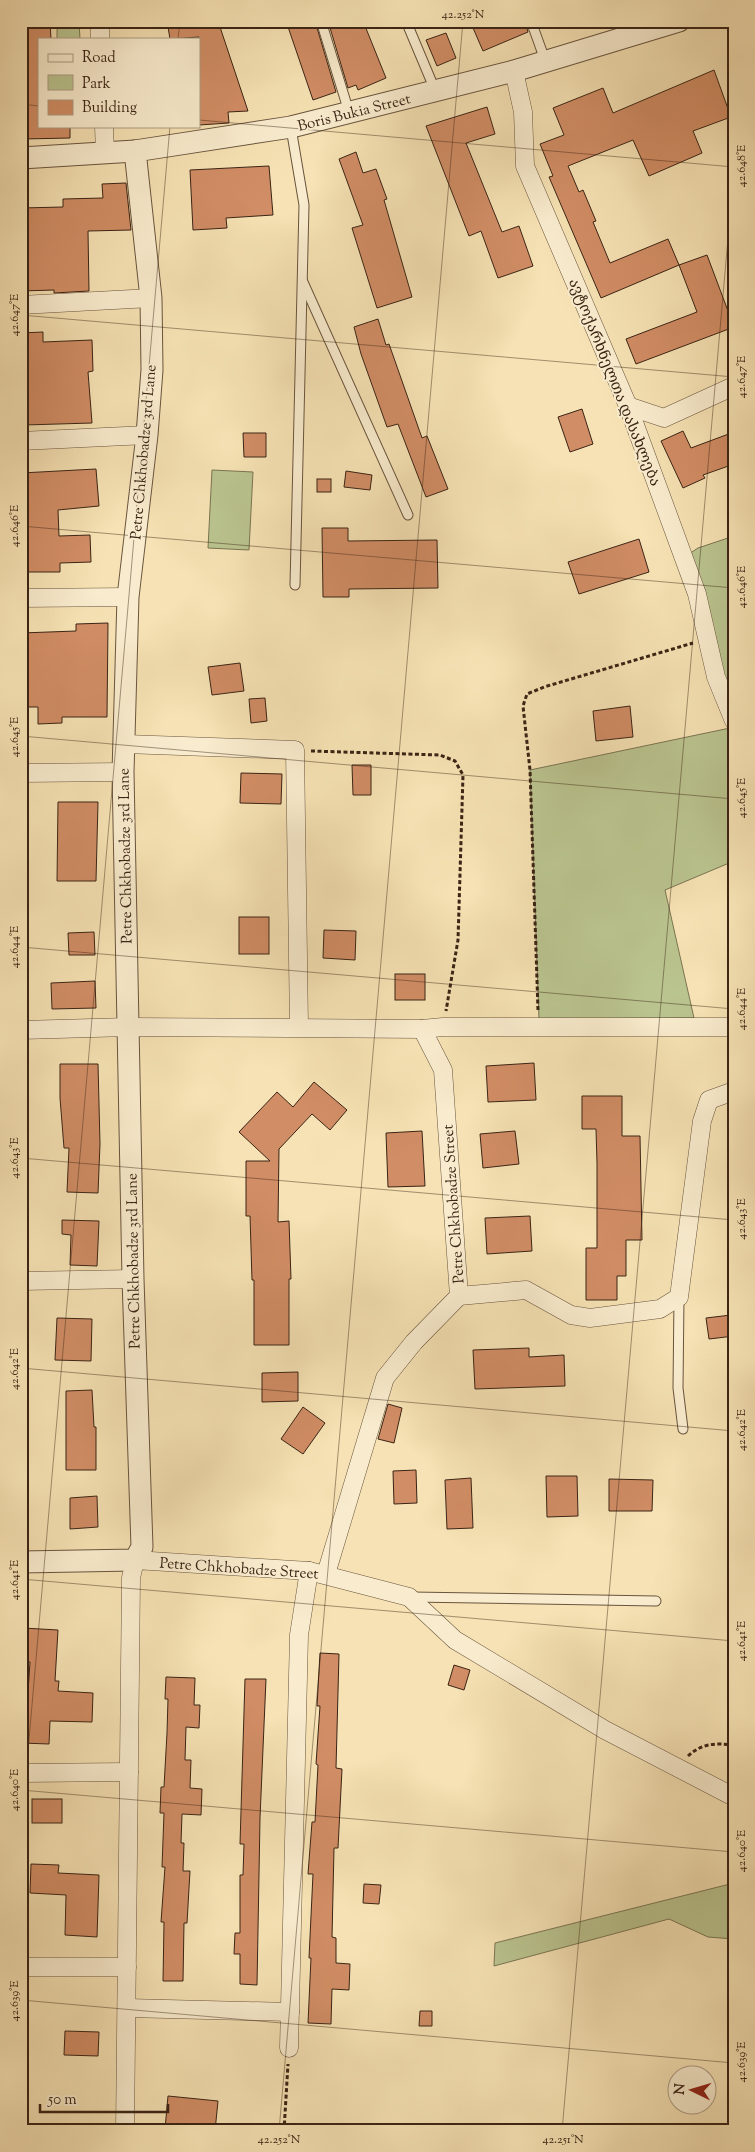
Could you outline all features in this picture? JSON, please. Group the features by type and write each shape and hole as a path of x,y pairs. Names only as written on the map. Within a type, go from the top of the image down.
{"street":[{"name":"Boris Bukia Street","path":"21,158 135,152 291,127 350,114 514,71 678,21"},
{"name":"ავტოქარხნელთა დასახლება","path":"514,71 523,112 525,166 628,406 697,594 716,676 734,722"},
{"path":"104,128 105,154"},
{"name":"Petre Chkhobadze 3rd Lane","path":"135,152 151,298 152,370 147,435 128,597 123,772 133,1279 142,1546 135,1560"},
{"path":"21,305 151,298"},
{"path":"628,406 664,418 734,386"},
{"path":"21,441 147,435"},
{"path":"21,598 128,597"},
{"path":"125,744 295,750 300,1027"},
{"path":"21,773 123,772"},
{"path":"21,1030 129,1027 422,1029 538,1026 734,1026"},
{"name":"Petre Chkhobadze Street","path":"21,1562 135,1560 317,1573 385,1378 414,1342 459,1296 443,1070 422,1029"},
{"path":"459,1296 526,1290 571,1315 590,1318 660,1309 679,1297 702,1121 709,1100 734,1091"},
{"path":"21,1281 133,1279"},
{"path":"125,2131 131,1578 135,1560"},
{"path":"289,2048 299,1635 317,1573 409,1597 455,1640 605,1730 734,1797"},
{"path":"21,1773 129,1772"},
{"path":"21,1967 127,1968"},
{"path":"127,2008 290,2012"}],"lane":[{"path":"100,27 125,21"},
{"path":"321,21 350,114"},
{"path":"406,21 436,92"},
{"path":"531,21 545,60"},
{"path":"291,127 304,205 295,585"},
{"path":"302,280 408,515"},
{"path":"679,1297 678,1388 683,1429"},
{"path":"409,1597 656,1600"}],"path":[{"path":"538,1026 530,770 523,706 528,694 544,687 708,639"},
{"path":"295,750 440,755 455,761 462,775 458,940 443,1027"},
{"path":"677,1767 696,1748 715,1743 734,1744"},
{"path":"284,2131 289,2048"}],"green space":[{"path":"57,21 79,21 80,38 57,38"},
{"path":"212,470 253,472 249,550 208,548"},
{"path":"734,536 734,710 683,558 698,548"},
{"path":"730,728 734,735 734,861 665,890 694,1018 539,1019 530,770"},
{"path":"734,1883 734,1939 708,1937 669,1919 494,1966 495,1943"}],"building":[{"path":"21,21 50,21 51,38 38,38 38,128 70,128 70,138 23,139"},
{"path":"167,21 218,21 248,111 228,112 229,123 200,125 200,38 170,38"},
{"path":"286,21 315,21 336,92 313,100"},
{"path":"328,21 363,21 386,78 358,90 356,85 348,88"},
{"path":"470,21 525,21 528,32 483,51"},
{"path":"446,33 456,58 437,66 426,40"},
{"path":"714,70 731,117 693,131 702,153 649,176 633,140 568,166 579,192 583,190 596,221 593,222 610,263 668,239 679,265 601,298 549,177 553,176 540,144 564,135 553,108 603,88 613,113"},
{"path":"487,107 495,134 466,143 502,232 519,226 533,266 498,278 481,231 469,236 426,126"},
{"path":"356,152 363,173 376,169 387,199 384,200 412,297 377,308 352,228 363,225 339,159"},
{"path":"269,166 273,215 226,218 227,228 193,230 190,170"},
{"path":"126,183 131,230 88,231 89,291 54,293 54,290 21,291 21,208 63,207 63,199 103,198 102,184"},
{"path":"707,255 734,327 636,364 626,339 697,312 679,265"},
{"path":"378,319 386,345 389,344 422,438 427,436 448,489 426,497 398,424 387,427 361,354 354,327"},
{"path":"43,332 43,342 92,340 93,371 88,372 92,423 24,425 21,333"},
{"path":"582,409 593,444 570,452 558,417"},
{"path":"683,431 691,448 734,432 734,464 703,475 705,478 683,488 661,441"},
{"path":"243,433 266,433 266,457 244,457"},
{"path":"96,469 99,506 58,510 59,536 90,535 91,562 60,563 60,572 21,572 21,473"},
{"path":"346,471 372,475 370,490 344,487"},
{"path":"317,479 331,479 331,492 317,492"},
{"path":"322,528 348,528 348,541 437,540 438,588 349,589 349,597 323,597"},
{"path":"639,539 649,572 579,594 568,562"},
{"path":"108,623 107,717 62,717 62,723 38,724 38,707 21,707 21,633 76,631 76,624"},
{"path":"240,663 244,691 212,695 208,667"},
{"path":"265,698 267,721 251,723 249,699"},
{"path":"630,706 633,737 596,741 593,711"},
{"path":"352,765 371,765 371,795 353,795"},
{"path":"241,773 282,774 281,804 240,803"},
{"path":"58,802 98,802 96,881 57,881"},
{"path":"239,917 269,917 269,954 239,954"},
{"path":"324,930 356,931 355,960 323,958"},
{"path":"94,932 95,955 69,955 68,933"},
{"path":"395,974 425,974 425,1000 395,1000"},
{"path":"95,981 96,1008 52,1009 51,983"},
{"path":"534,1063 536,1100 488,1102 486,1066"},
{"path":"60,1064 98,1064 100,1144 98,1193 67,1192 69,1148 64,1148 60,1098"},
{"path":"314,1082 347,1110 330,1130 312,1114 279,1149 278,1222 289,1221 291,1279 289,1279 289,1345 254,1345 254,1280 252,1280 250,1216 246,1216 246,1161 270,1161 239,1132 277,1092 293,1107"},
{"path":"582,1096 622,1096 622,1136 640,1136 642,1240 626,1240 626,1276 617,1276 617,1300 586,1300 586,1248 597,1248 597,1163 596,1129 582,1129"},
{"path":"422,1131 425,1186 388,1187 386,1133"},
{"path":"515,1131 519,1164 483,1168 480,1134"},
{"path":"530,1216 532,1251 487,1254 485,1218"},
{"path":"62,1220 99,1221 97,1266 70,1265 71,1235 62,1234"},
{"path":"731,1315 734,1336 709,1339 706,1318"},
{"path":"57,1318 92,1319 91,1361 55,1360"},
{"path":"529,1348 529,1357 564,1355 565,1386 475,1389 473,1350"},
{"path":"298,1372 298,1401 262,1402 262,1373"},
{"path":"92,1390 94,1427 96,1427 96,1470 66,1470 66,1391"},
{"path":"388,1404 402,1408 394,1443 378,1439"},
{"path":"303,1407 325,1423 303,1454 281,1439"},
{"path":"416,1470 417,1503 394,1504 393,1471"},
{"path":"546,1476 577,1476 578,1516 547,1517"},
{"path":"471,1478 473,1528 447,1529 445,1480"},
{"path":"609,1479 653,1480 652,1511 609,1511"},
{"path":"97,1496 98,1527 70,1529 70,1498"},
{"path":"23,1628 58,1630 55,1681 59,1681 58,1691 93,1693 92,1722 50,1721 49,1744 21,1743 21,1722 26,1722 30,1662 21,1662"},
{"path":"320,1653 339,1654 336,1768 342,1769 338,1848 334,1848 332,1937 336,1938 336,1963 350,1964 349,1990 332,1989 331,2024 308,2023 313,1874 308,1874 312,1822 315,1822 320,1706 317,1706"},
{"path":"454,1665 470,1670 464,1690 448,1685"},
{"path":"166,1677 195,1678 194,1705 200,1705 199,1728 186,1727 185,1760 191,1760 190,1788 202,1789 201,1815 182,1814 181,1843 184,1843 183,1871 190,1871 187,1923 184,1923 183,1981 163,1981 164,1922 161,1922 165,1867 162,1867 164,1813 160,1813 161,1787 164,1787 167,1733 168,1699 165,1699"},
{"path":"245,1679 266,1679 260,1818 257,1985 240,1984 240,1954 234,1954 235,1933 240,1933 240,1875 243,1875 244,1844 240,1844"},
{"path":"32,1799 62,1799 62,1823 32,1823"},
{"path":"31,1864 59,1865 58,1873 99,1875 97,1937 65,1935 66,1895 30,1893"},
{"path":"364,1884 381,1885 379,1904 363,1903"},
{"path":"420,2011 432,2011 432,2026 419,2026"},
{"path":"65,2031 99,2032 98,2056 64,2055"},
{"path":"168,2096 218,2101 215,2131 165,2129"}]}
